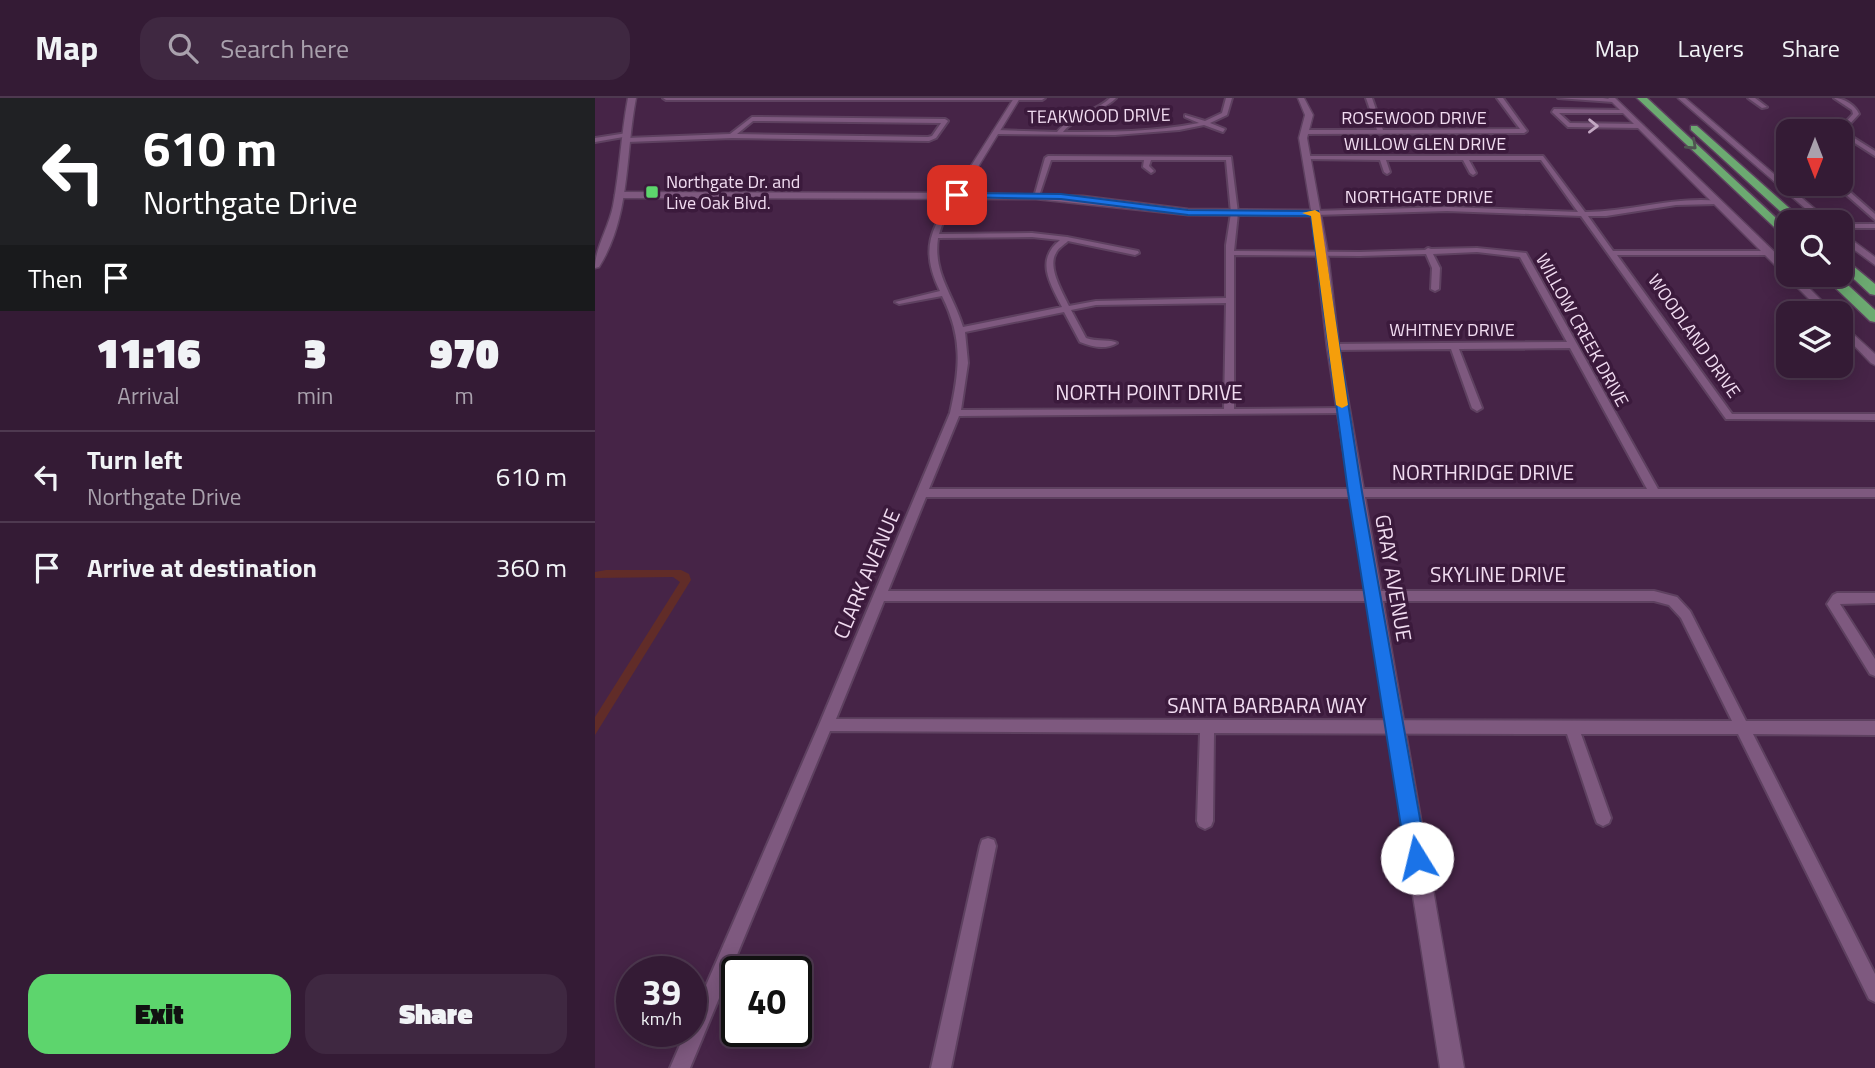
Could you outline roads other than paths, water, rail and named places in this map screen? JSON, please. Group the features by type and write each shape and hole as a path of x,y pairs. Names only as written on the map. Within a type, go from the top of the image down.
{"highway":[{"path":"1642,98 1776,225"},
{"path":"1681,116 1786,210"},
{"path":"1853,271 1875,291"},
{"path":"1842,287 1875,318"}],"main road":[{"path":"595,265 607,243 619,195 632,98"}],"street":[{"path":"667,98 1042,98"},
{"name":"CLARK AVENUE","path":"680,1068 827,725 955,413 963,378 964,349 960,330 933,272 931,253 939,221 1016,98"},
{"path":"1060,132 1066,123 1104,107 1113,98"},
{"path":"1206,123 1225,114 1229,98"},
{"name":"GRAY AVENUE","path":"1301,98 1310,115 1304,132 1306,158 1323,254 1333,346 1355,492 1452,1068"},
{"path":"1369,98 1380,131"},
{"name":"ROSEWOOD DRIVE","path":"1304,132 1450,128 1524,131 1500,98"},
{"path":"1561,98 1612,99 1776,260"},
{"path":"1681,98 1812,210"},
{"path":"1751,98 1764,107"},
{"path":"1837,98 1854,109 1856,114 1851,119"},
{"path":"1625,112 1554,111 1568,125 1640,126"},
{"path":"1187,116 1223,130"},
{"path":"595,140 732,136 929,139 934,137 945,121 752,119 732,136"},
{"name":"TEAKWOOD DRIVE","path":"996,132 1157,131 1188,129 1206,123"},
{"path":"1853,142 1875,154"},
{"path":"1036,196 1048,158 1229,158 1235,213 1230,253 1229,411"},
{"path":"1148,158 1146,167 1151,171"},
{"name":"WILLOW GLEN DRIVE","path":"1306,158 1543,158"},
{"path":"1382,158 1387,172"},
{"path":"1465,158 1473,173"},
{"name":"WOODLAND DRIVE","path":"1543,158 1729,417 1875,417"},
{"name":"NORTHGATE DRIVE","path":"619,195 1036,196 1174,211 1235,213 1447,209 1585,214 1625,212 1676,203 1717,202"},
{"path":"1850,196 1875,218"},
{"path":"1853,226 1875,226"},
{"path":"935,236 995,234 1067,239 1135,253"},
{"path":"1067,239 1051,254 1048,265 1066,307 1083,340 1096,345 1113,343"},
{"path":"1853,245 1875,262"},
{"path":"1427,250 1436,268 1435,289"},
{"name":"WILLOW CREEK DRIVE","path":"1230,253 1323,254 1477,250 1523,255 1655,493"},
{"path":"1613,253 1769,253"},
{"path":"1803,287 1817,301"},
{"path":"899,302 944,293"},
{"path":"960,330 1066,307 1134,300 1229,300"},
{"path":"1853,338 1875,361"},
{"name":"WHITNEY DRIVE","path":"1333,346 1572,345"},
{"path":"1454,346 1477,408"},
{"name":"NORTH POINT DRIVE","path":"955,413 1343,411"},
{"name":"NORTHRIDGE DRIVE","path":"923,494 1875,493"},
{"name":"SKYLINE DRIVE","path":"880,596 1654,596 1673,601 1686,615 1875,993"},
{"path":"1875,598 1837,598 1833,604 1875,670"},
{"name":"SANTA BARBARA WAY","path":"827,725 1875,728"},
{"path":"1205,821 1207,727"},
{"path":"1572,728 1603,818"},
{"path":"941,1068 988,846"}],"place":[{"name":"Northgate Dr. and Live Oak Blvd.","path":"652,192"}]}
